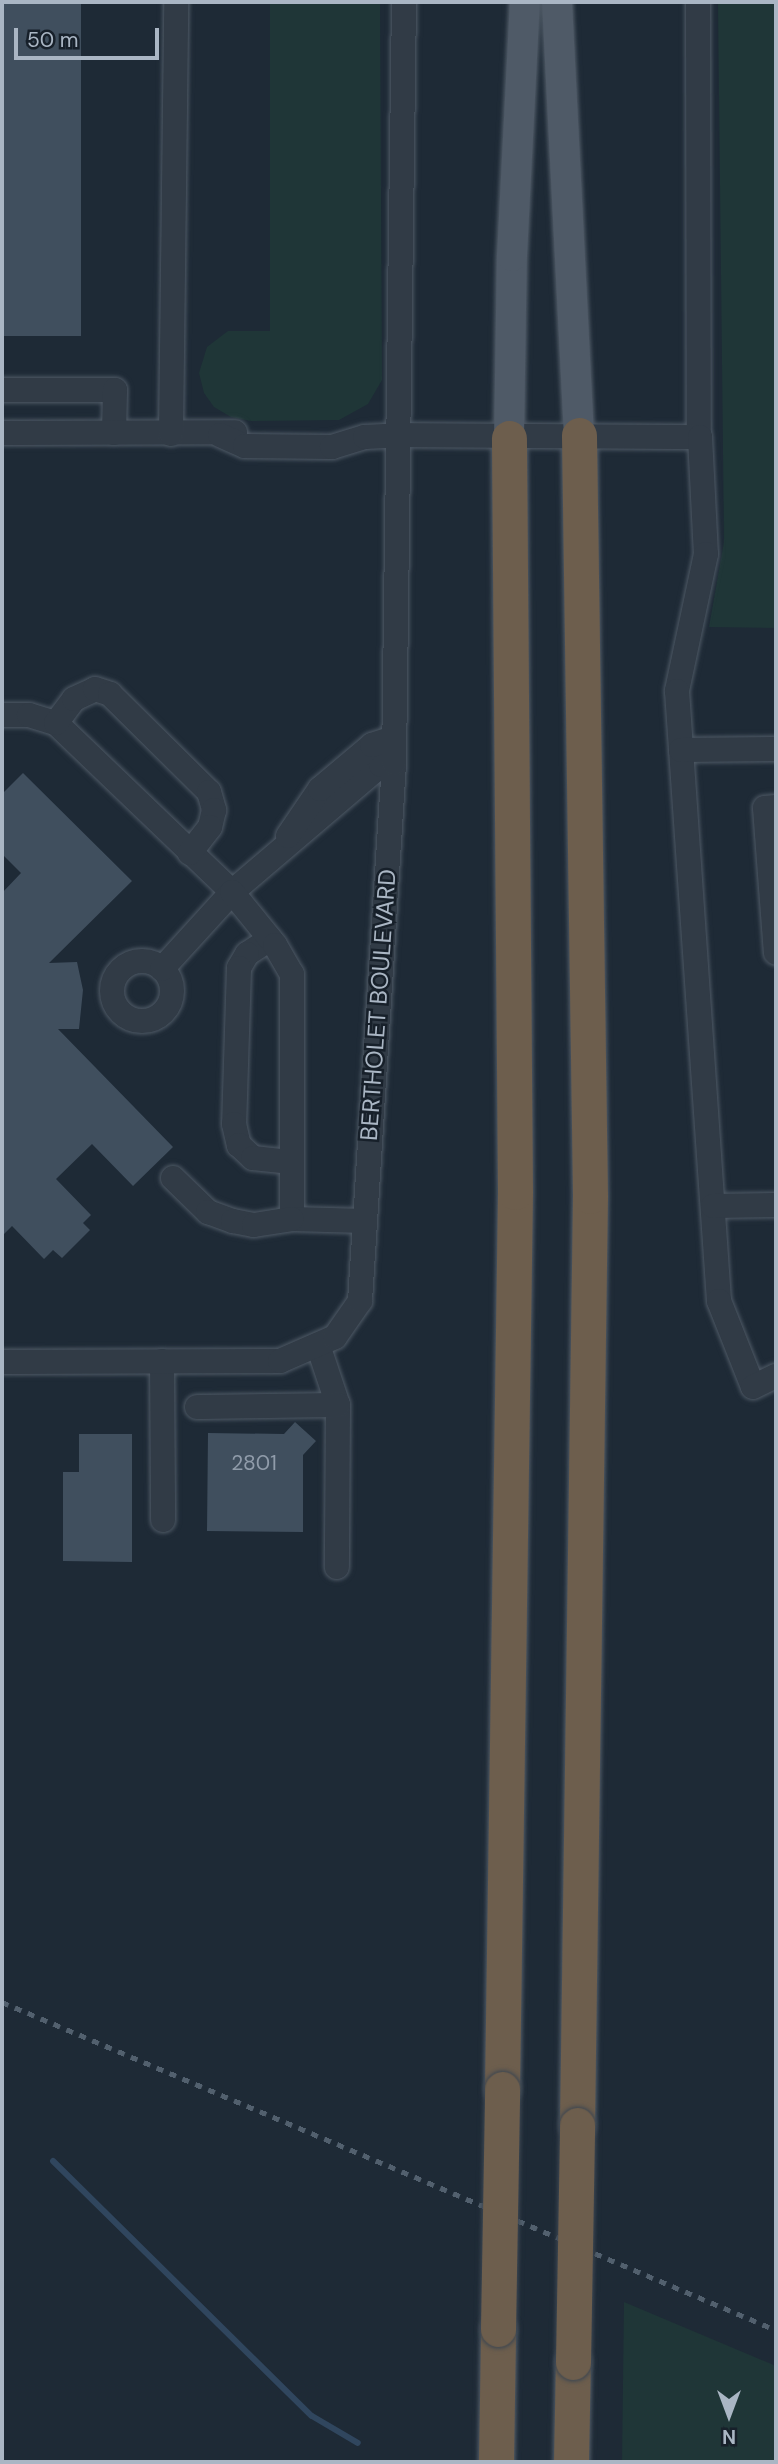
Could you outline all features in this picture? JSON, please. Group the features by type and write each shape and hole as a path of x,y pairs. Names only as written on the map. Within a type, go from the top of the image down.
{"highway":[{"path":"571,2462 590,1210 579,435"},
{"path":"496,2462 515,1192 509,438"}],"main road":[{"path":"509,438 512,256 525,2"},
{"path":"557,2 579,435"}],"street":[{"path":"171,434 176,2"},
{"name":"BERTHOLET BOULEVARD","path":"2,1362 280,1361 335,1337 360,1301 394,764 401,435 404,2"},
{"path":"698,2 699,437 706,554 677,691 719,1301 753,1387 776,1376"},
{"path":"2,390 115,390 114,433"},
{"path":"2,433 220,435 245,446 332,447 365,437 401,435 509,438 579,435 699,437"},
{"path":"56,723 74,699 95,689 110,694 209,792 215,810 210,827 190,853"},
{"path":"2,715 29,715 56,723 232,892 270,939 292,974 292,1219"},
{"path":"275,854 320,789 372,745 394,738"},
{"path":"681,750 776,749"},
{"path":"162,969 232,892 275,854 334,810 382,765 394,764"},
{"path":"776,807 765,808 776,953"},
{"path":"270,939 247,954 239,968 234,1124 239,1146 253,1158 292,1162"},
{"path":"173,1178 208,1212 233,1221 254,1224 292,1219 365,1221"},
{"path":"713,1206 776,1205"},
{"path":"318,1345 338,1405 337,1567"},
{"path":"162,1361 163,1520"},
{"path":"197,1407 338,1405"}],"green space":[{"path":"270,2 380,2 382,380 368,404 339,420 251,421 231,417 214,407 204,393 199,373 207,347 228,331 270,331"},
{"path":"718,2 776,2 776,628 709,627 724,542"},
{"path":"624,2302 776,2366 776,2462 622,2462"}],"building":[{"path":"2,2 81,2 81,336 2,336"},
{"path":"23,773 132,881 49,963 77,962 83,990 79,1029 58,1029 173,1147 133,1186 92,1144 56,1179 91,1215 83,1223 90,1230 62,1258 53,1250 44,1259 12,1226 2,1236 2,893 21,873 2,854 2,794"},
{"path":"295,1422 316,1441 303,1455 303,1532 207,1531 208,1433 284,1434"},
{"path":"79,1434 132,1434 132,1562 63,1561 63,1472 79,1472"}],"waterway":[{"path":"53,2161 312,2416 358,2443"}],"railway":[{"path":"2,2002 776,2330"}]}
